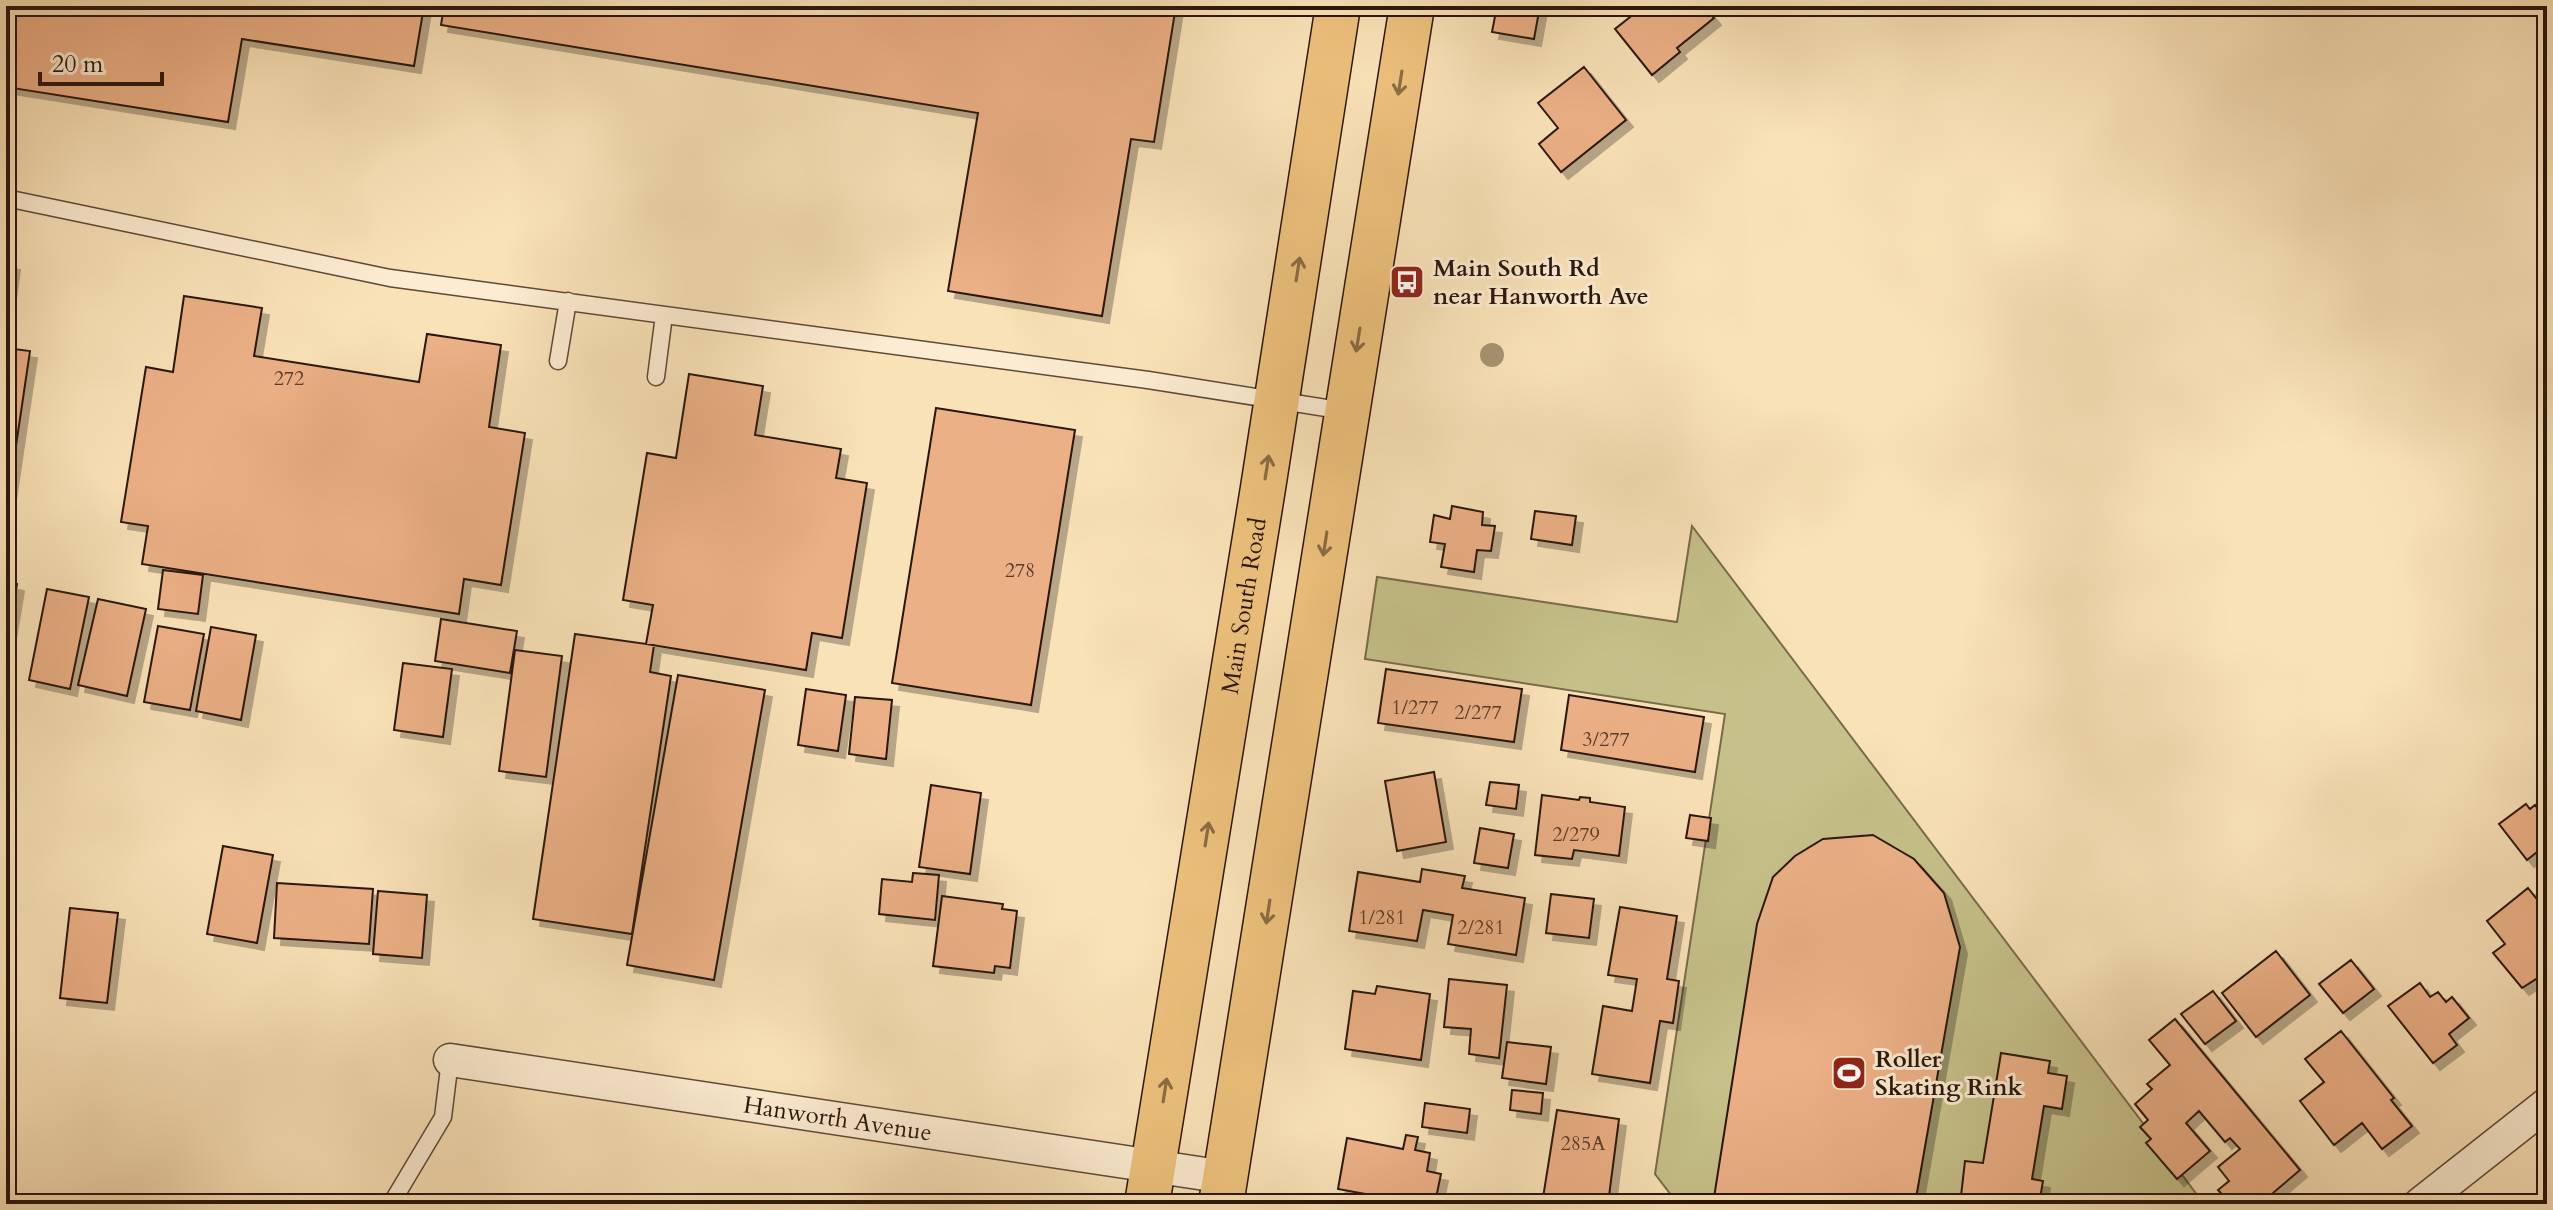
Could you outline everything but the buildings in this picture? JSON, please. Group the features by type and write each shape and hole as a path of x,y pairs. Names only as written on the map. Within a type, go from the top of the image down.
{"main road":[{"name":"Main South Road","path":"1150,1186 1338,6"},
{"path":"1223,1191 1412,6"}],"street":[{"name":"Hanworth Avenue","path":"450,1060 1150,1186 1223,1191"},
{"path":"2420,1204 2547,1104"}],"lane":[{"path":"6,198 390,278 1148,380 1346,412"},
{"path":"558,361 568,301"},
{"path":"656,377 664,315"},
{"path":"391,1204 443,1117 450,1060"}],"shaded area":[{"path":"1692,526 2204,1204 1678,1204 1655,1174 1725,714 1365,659 1377,577 1677,622"}],"place":[{"name":"Main South Rd near Hanworth Ave","path":"1407,282"},
{"name":"Roller Skating Rink","path":"1849,1073"}]}
